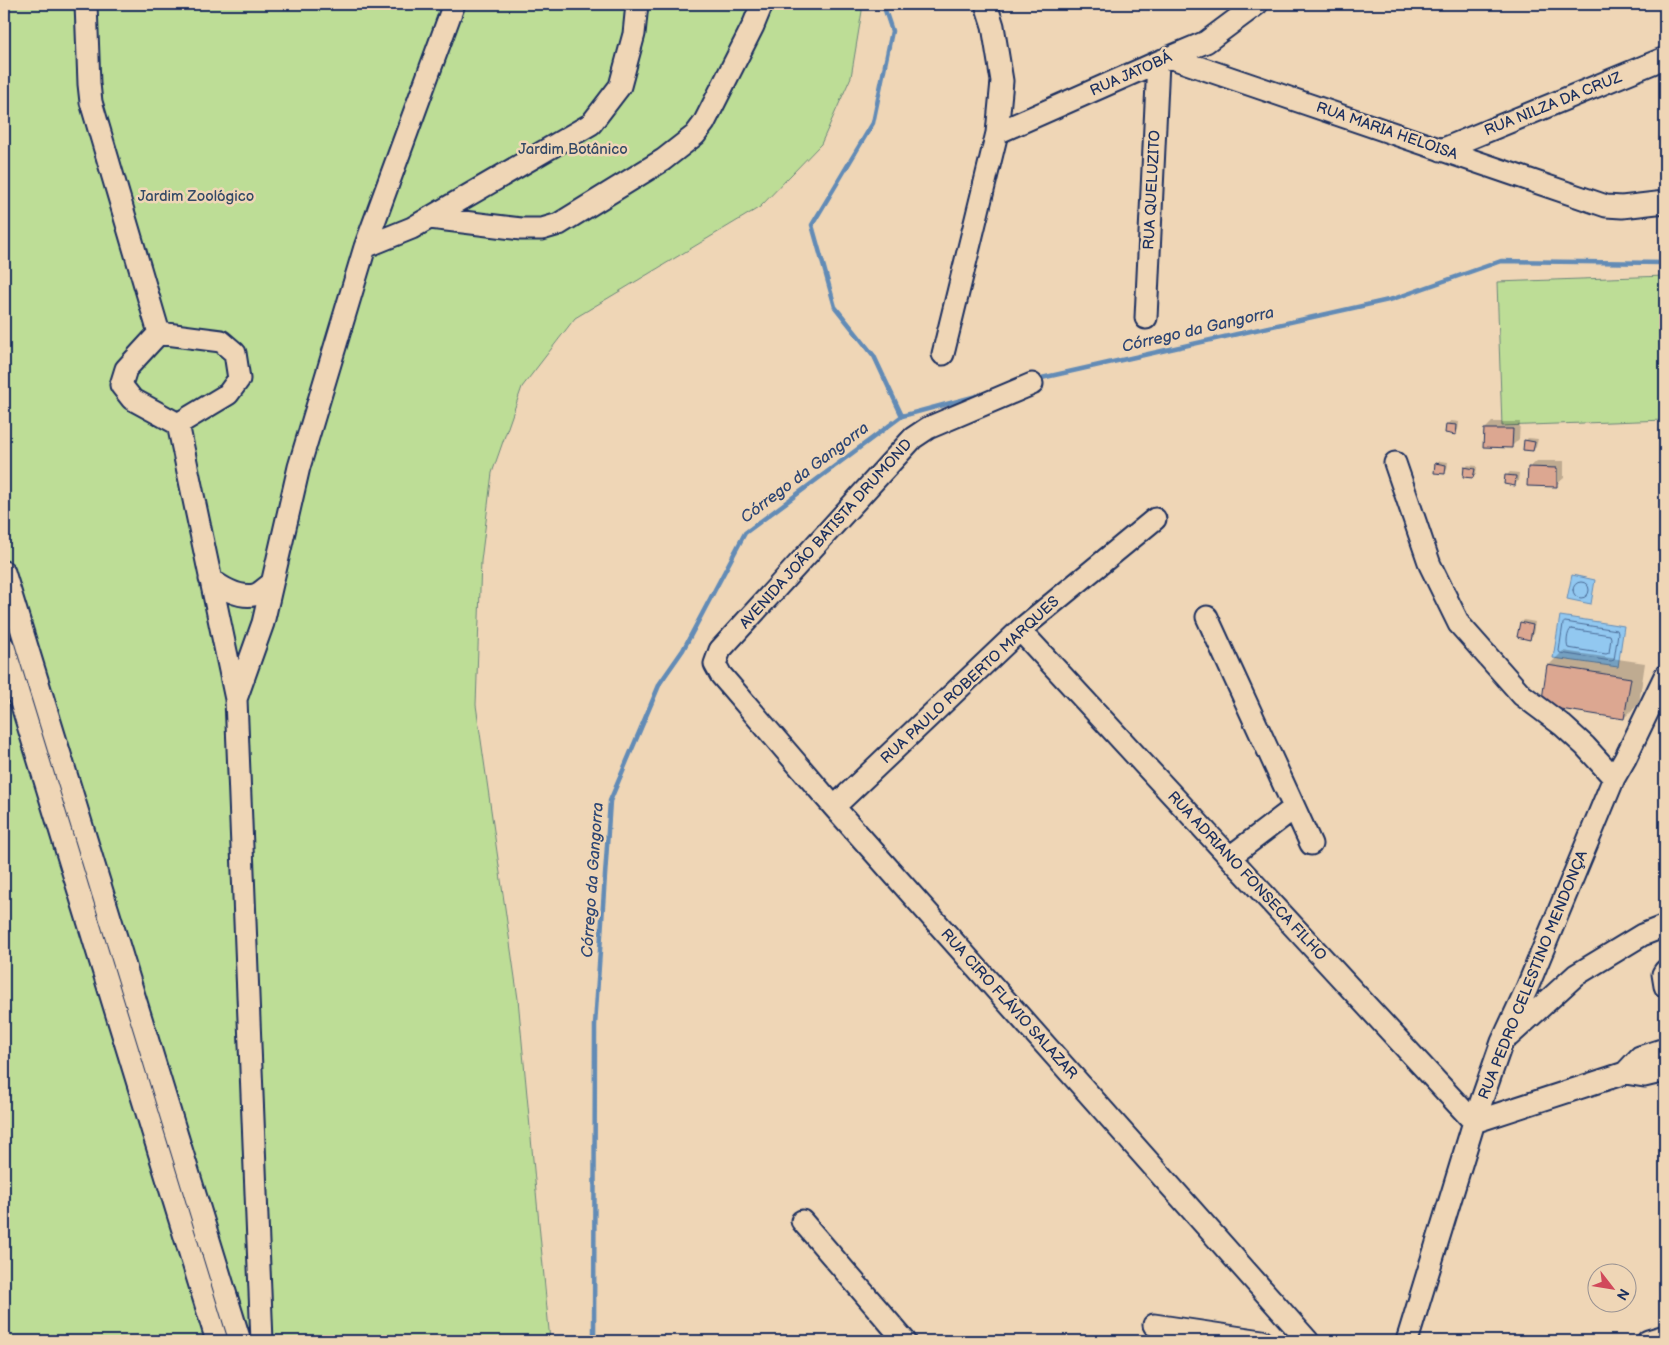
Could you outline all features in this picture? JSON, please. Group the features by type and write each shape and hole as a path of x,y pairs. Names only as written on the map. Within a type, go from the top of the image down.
{"street":[{"path":"86,4 91,102 159,333"},
{"path":"236,699 262,623 299,467 365,247 454,4"},
{"path":"365,247 412,228 591,124 620,86 634,34 637,4"},
{"path":"430,218 521,229 542,229 559,224 663,160 695,135 704,123 753,26 762,4"},
{"path":"944,354 998,133 1002,82 993,26 986,4"},
{"name":"RUA JATOBÁ","path":"998,133 1163,59 1206,42 1257,4"},
{"name":"RUA NILZA DA CRUZ","path":"1442,150 1665,58"},
{"name":"RUA MARIA HELOISA","path":"1163,59 1606,206 1622,207 1665,202"},
{"name":"RUA QUELUZITO","path":"1146,318 1163,59"},
{"path":"159,333 126,369 122,385 132,399 178,424 236,699 262,1341"},
{"path":"159,333 221,341 235,353 238,378 228,394 178,424"},
{"name":"AVENIDA JOÃO BATISTA DRUMOND","path":"715,664 720,650 913,438 928,428 1032,384"},
{"path":"1395,463 1430,565 1459,624 1522,695 1562,724 1614,778"},
{"name":"RUA PAULO ROBERTO MARQUES","path":"834,806 1020,630 1154,519"},
{"path":"4,572 240,1341"},
{"path":"210,579 225,590 243,595 255,595 271,584"},
{"path":"1207,617 1287,812 1311,844"},
{"name":"RUA ADRIANO FONSECA FILHO","path":"1020,630 1474,1122"},
{"path":"4,647 217,1341"},
{"name":"RUA CIRO FLÁVIO SALAZAR","path":"715,664 721,675 834,806 1308,1341"},
{"name":"RUA PEDRO CELESTINO MENDONÇA","path":"1407,1341 1474,1122 1502,1042 1531,978 1614,778 1665,676"},
{"path":"1230,857 1287,812"},
{"path":"1502,1042 1576,975 1642,935 1665,926"},
{"path":"1665,971 1663,974 1665,986"},
{"path":"1625,1073 1640,1057 1665,1049"},
{"path":"1474,1122 1625,1073 1644,1076 1665,1071"},
{"path":"802,1221 904,1341"},
{"path":"1154,1325 1262,1341"},
{"path":"1648,1341 1665,1336"}],"green space":[{"path":"4,4 860,4 862,11 851,77 821,144 760,207 575,318 522,387 492,473 481,561 476,705 518,999 550,1341 4,1341"},
{"path":"1665,276 1665,420 1502,426 1497,282"}],"water":[{"path":"1572,575 1595,580 1591,604 1567,599"},
{"path":"1560,616 1624,626 1618,667 1553,658"}],"building":[{"path":"1446,424 1457,425 1456,435 1445,433"},
{"path":"1484,429 1513,429 1512,448 1483,447"},
{"path":"1524,440 1535,442 1533,451 1523,450"},
{"path":"1435,463 1446,465 1445,474 1434,473"},
{"path":"1464,467 1475,469 1473,478 1463,477"},
{"path":"1528,467 1557,468 1557,487 1527,486"},
{"path":"1505,475 1516,476 1515,486 1504,484"},
{"path":"1520,622 1533,625 1530,640 1517,637"},
{"path":"1547,665 1631,678 1624,719 1541,706"}],"waterway":[{"path":"883,4 892,31 873,123 812,225 835,307 874,356 902,416"},
{"name":"Córrego da Gangorra","path":"1037,379 1393,299 1501,261 1665,263"},
{"name":"Córrego da Gangorra","path":"594,1341 595,1025 610,801 660,683 683,650 745,533 902,416 984,394"}],"park label":[{"name":"Jardim Botânico","path":"573,149"},
{"name":"Jardim Zoológico","path":"196,196"}]}
